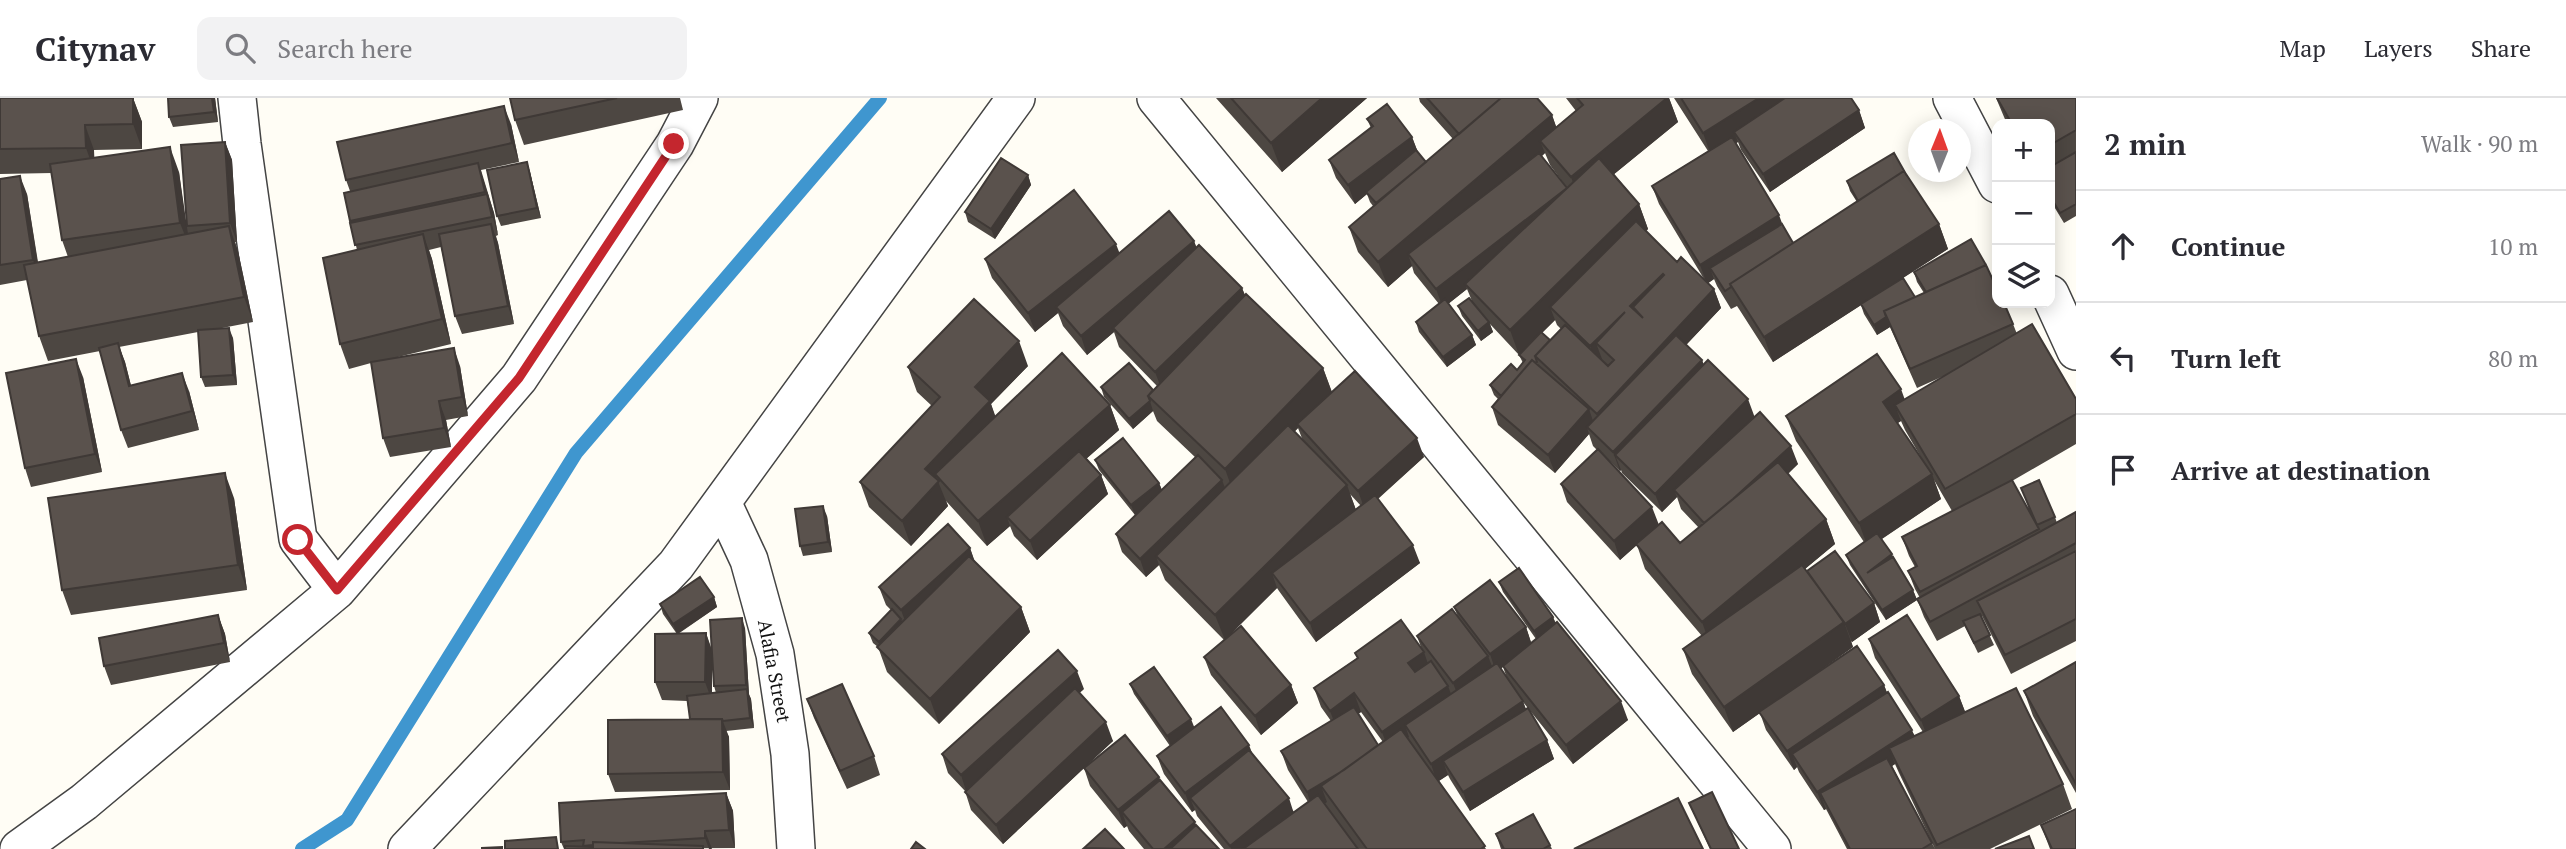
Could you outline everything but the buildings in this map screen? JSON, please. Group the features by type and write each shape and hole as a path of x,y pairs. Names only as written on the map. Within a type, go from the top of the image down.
{"street":[{"path":"237,98 298,540 337,590"},
{"path":"19,849 84,802 337,590 519,378 674,144 699,98"},
{"path":"407,849 676,565 1016,98"},
{"path":"1156,98 1772,849"},
{"path":"1952,98 1996,182"},
{"path":"2055,305 2076,351"},
{"name":"Alafia Street","path":"722,502 749,560 775,654 790,754 796,849"}],"waterway":[{"path":"302,849 347,820 576,453 880,98"}],"route":[{"path":"298,540 337,590 519,378 674,144"}]}
